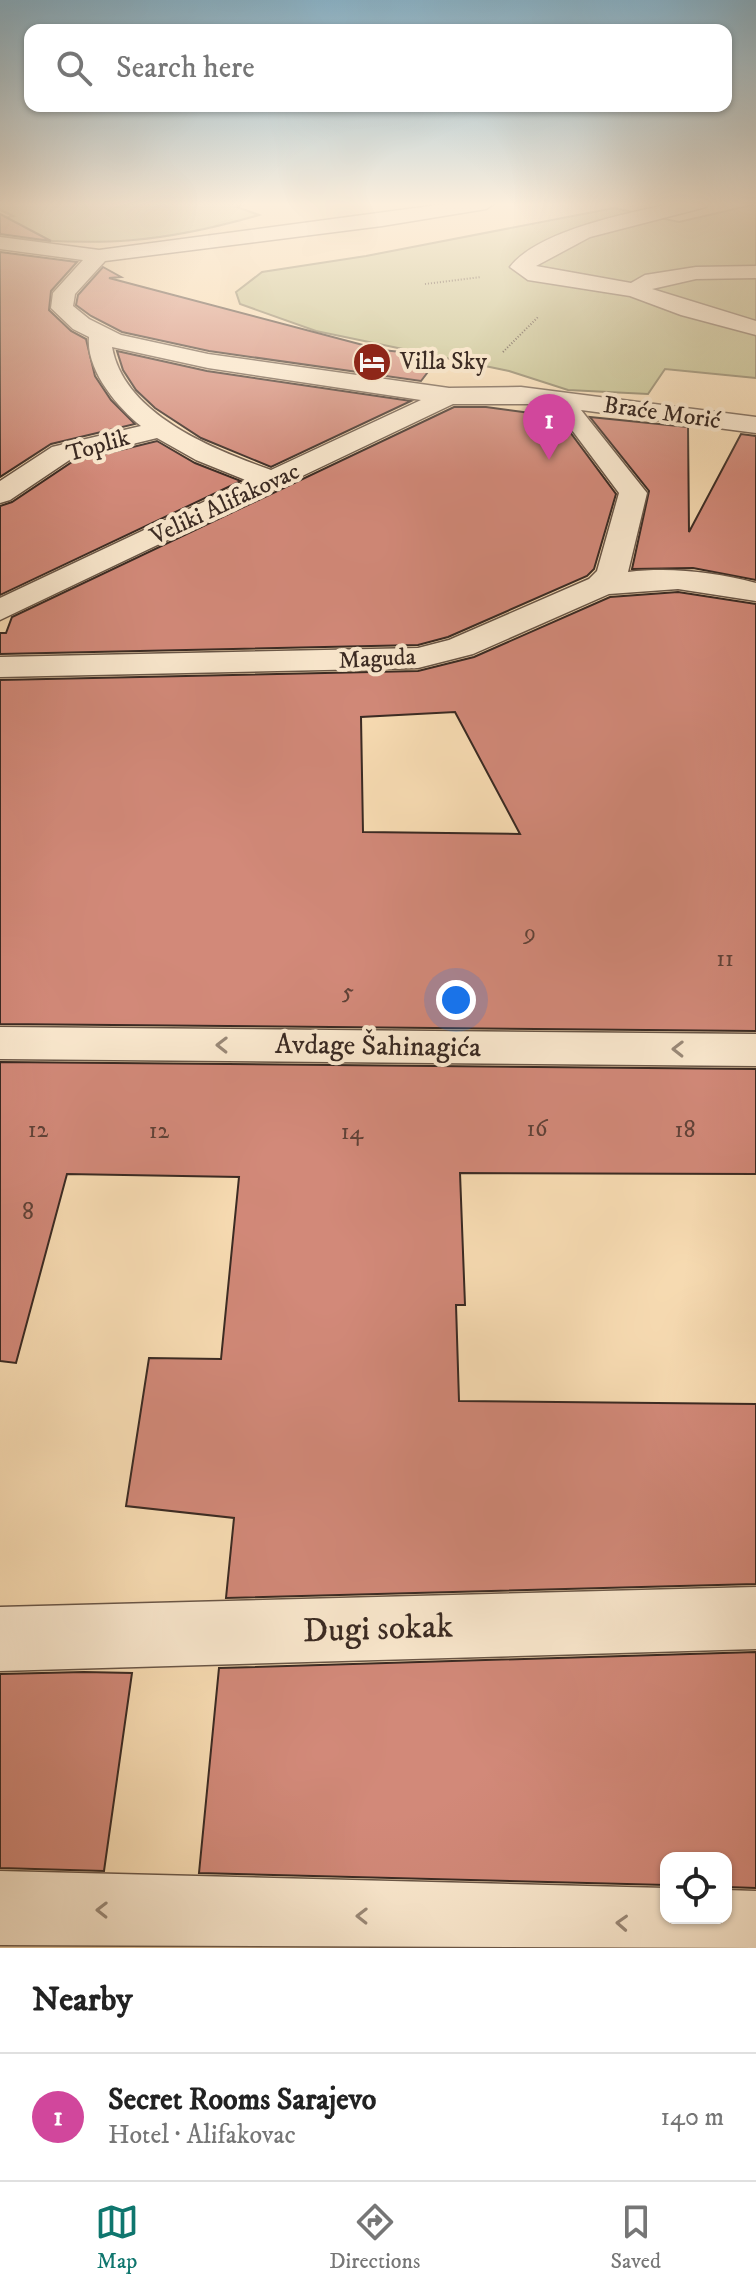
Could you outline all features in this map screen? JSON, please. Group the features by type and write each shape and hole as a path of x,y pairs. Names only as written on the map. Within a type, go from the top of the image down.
{"street":[{"path":"64,294 62,308 81,324 114,341 208,361 449,396 521,395 575,417 633,493 612,573 600,586"},
{"path":"645,294 689,310 756,328"},
{"name":"Toplik","path":"101,334 98,351 113,378 128,402 159,430 210,457 274,481"},
{"name":"Braće Morić","path":"521,395 756,425"},
{"name":"Veliki Alifakovac","path":"1,609 449,396"},
{"name":"Toplik","path":"0,494 62,453 159,430"},
{"name":"Maguda","path":"0,667 418,658 461,647 600,586 654,579 750,589"},
{"name":"Avdage Šahinagića","path":"0,1043 756,1050"},
{"name":"Dugi sokak","path":"0,1639 756,1618"},
{"path":"0,1908 545,1920 756,1929"}],"path":[{"path":"497,359 534,319 579,294"}],"shaded area":[{"path":"237,294 756,294 756,378 665,369 648,394 568,390 509,371 316,331 240,304"}],"building":[{"path":"0,294 51,294 49,310 71,331 86,339 95,376 111,400 135,424 51,444 0,477"},
{"path":"169,294 382,350 440,356 421,381 209,351 122,332 76,305 78,295"},
{"path":"117,351 207,371 411,401 271,467 201,438 155,408 136,390 123,370"},
{"path":"454,407 486,407 538,414 564,424 616,494 594,569 587,576 448,637 418,645 0,654 0,633 6,633 12,617"},
{"path":"590,417 688,427 689,532 741,434 756,436 756,580 693,568 632,569 649,491"},
{"path":"157,441 195,463 241,481 0,595 0,506 12,502 72,462"},
{"path":"678,592 756,604 756,1031 0,1024 0,680 418,671 474,657 610,597","holes":["455,712 520,834 363,832 361,717"]},
{"path":"0,1062 756,1069 756,1174 460,1173 465,1305 456,1305 459,1401 756,1404 756,1584 226,1598 234,1518 126,1506 149,1358 221,1359 239,1177 67,1174 16,1363 0,1361"},
{"path":"756,1652 756,1888 732,1887 732,1852 660,1852 660,1885 199,1873 219,1668"},
{"path":"132,1673 104,1871 0,1868 0,1674"}],"place":[{"name":"Villa Sky","path":"372,362"},
{"name":"Secret Rooms Sarajevo","path":"549,460"}]}
